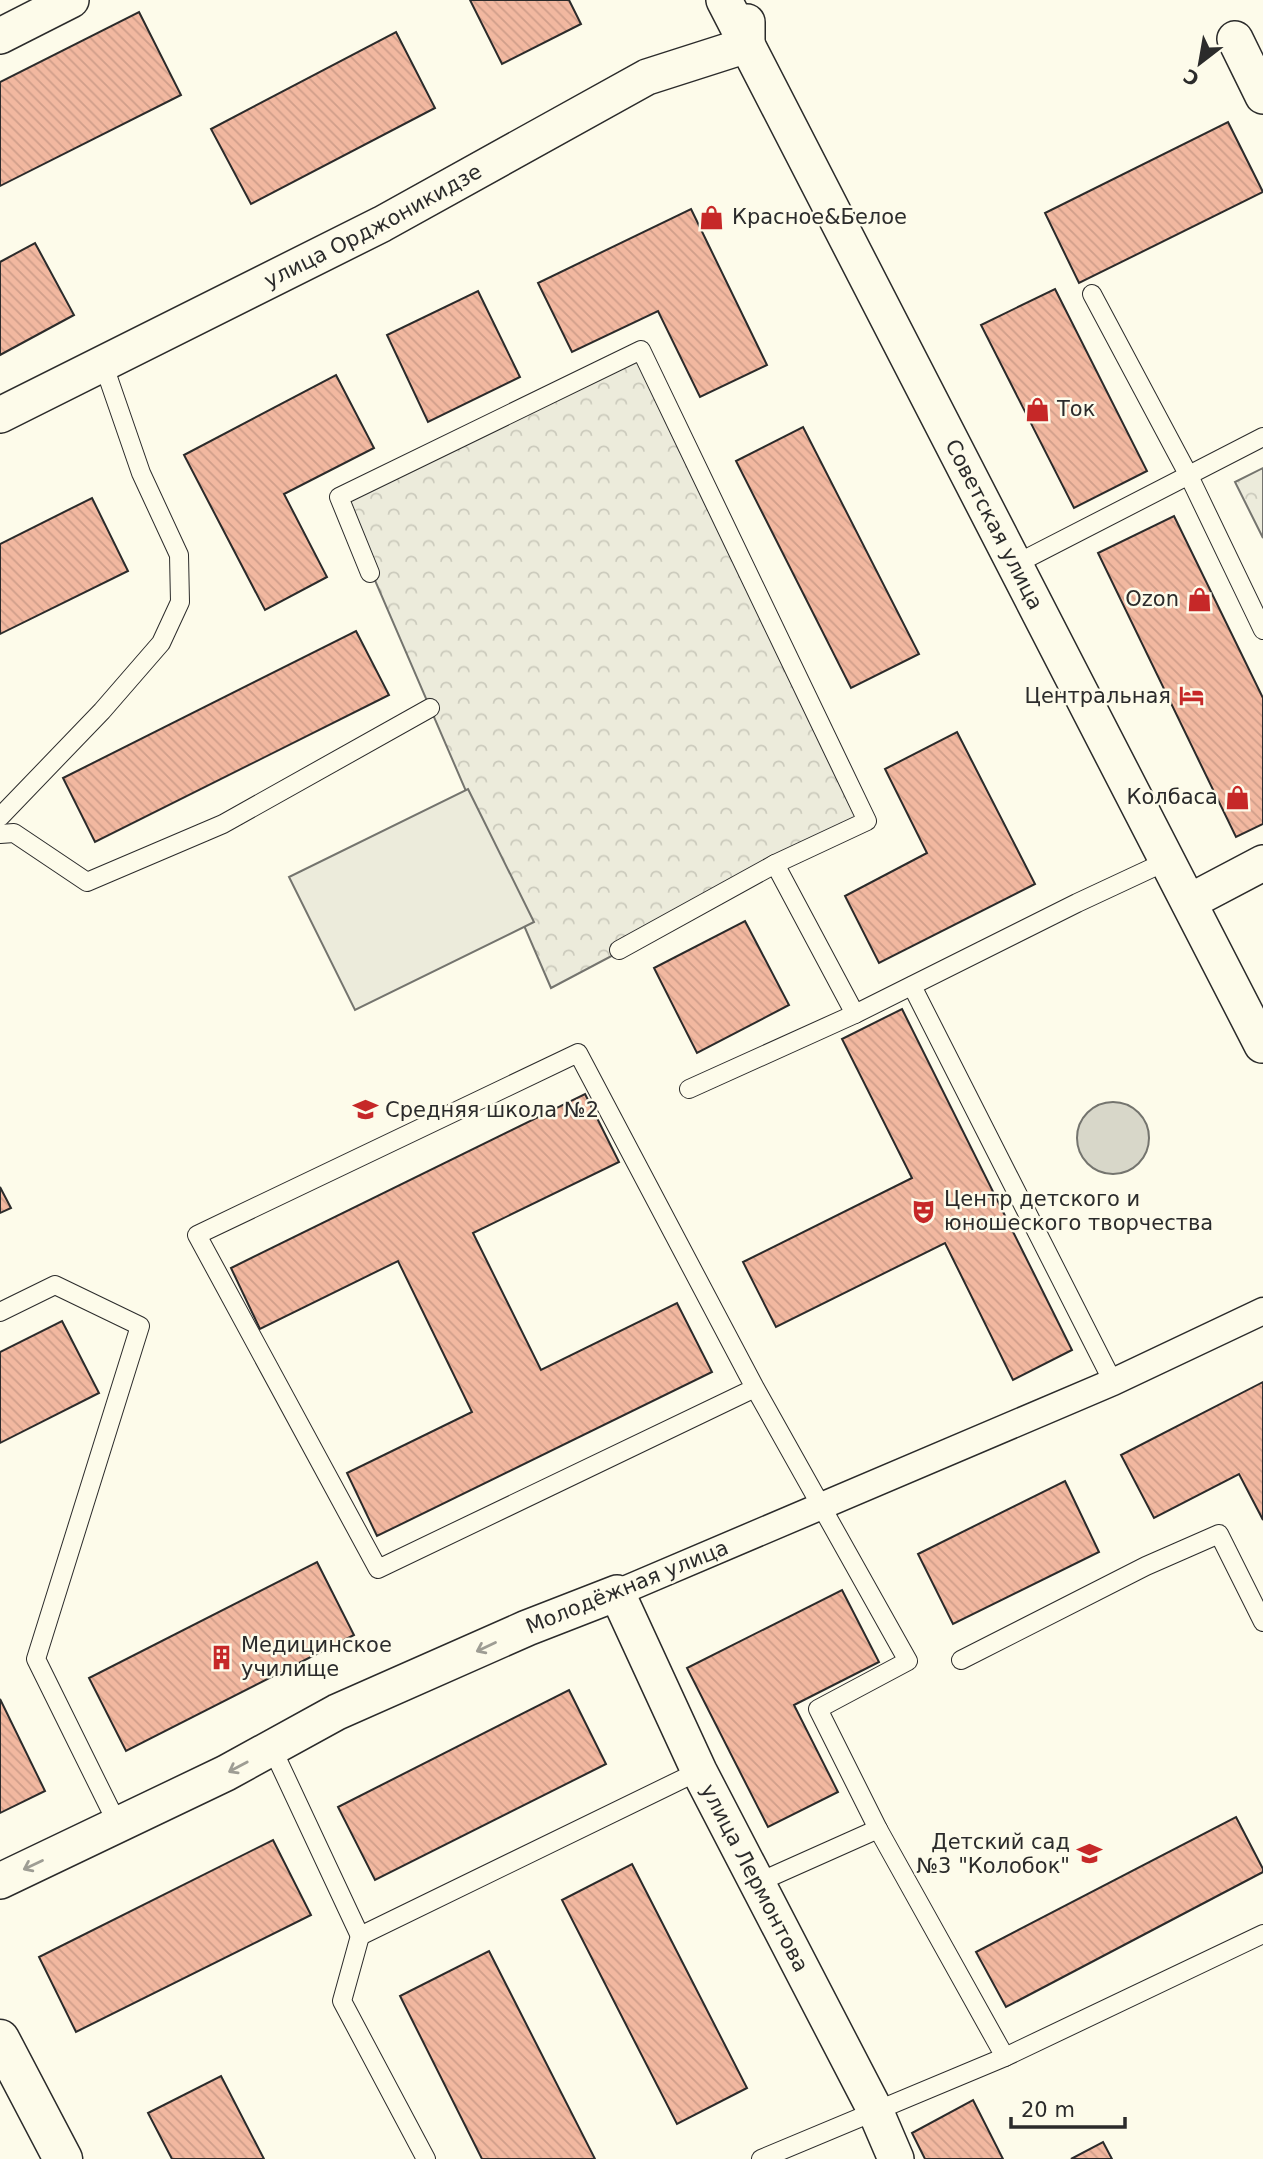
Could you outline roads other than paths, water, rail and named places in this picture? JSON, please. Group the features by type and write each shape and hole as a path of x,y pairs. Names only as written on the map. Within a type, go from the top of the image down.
{"street":[{"path":"0,36 71,0"},
{"name":"Советская улица","path":"724,0 1262,1047"},
{"path":"747,0 747,45"},
{"path":"1236,39 1263,96"},
{"name":"улица Орджоникидзе","path":"0,415 382,223 647,77 747,45"},
{"path":"1189,902 1263,863"},
{"name":"Молодёжная улица","path":"0,1881 226,1773 337,1712 527,1628 822,1507 1114,1382 1263,1311"},
{"name":"улица Лермонтова","path":"617,1592 699,1771 875,2110 896,2159"},
{"path":"0,2039 63,2159"}],"lane":[{"path":"1092,294 1189,476 1263,630"},
{"path":"370,573 339,497 641,350 867,821 775,864 619,950"},
{"path":"0,817 102,711 160,643 180,602 179,555 141,473 103,363"},
{"path":"1014,565 1263,437"},
{"path":"0,834 14,833 87,882 223,824 430,708"},
{"path":"689,1089 855,1014 1167,861"},
{"path":"775,864 855,1014"},
{"path":"912,985 1114,1382"},
{"path":"755,1388 378,1569 197,1235 578,1053 755,1388 908,1661 818,1709 878,1829 1005,2057"},
{"path":"0,1312 55,1285 140,1326 36,1659 118,1825"},
{"path":"961,1660 1146,1566 1219,1534 1263,1622"},
{"path":"272,1748 360,1936 342,2001 426,2159"},
{"path":"360,1936 699,1771"},
{"path":"757,1883 878,1829"},
{"path":"761,2159 1005,2057 1263,1934"}],"place":[{"name":"Красное&Белое","path":"712,217"},
{"name":"Ток","path":"1037,409"},
{"name":"Ozon","path":"1199,599"},
{"name":"Центральная","path":"1191,696"},
{"name":"Колбаса","path":"1238,797"},
{"name":"Средняя школа №2","path":"365,1110"},
{"name":"Центр детского и юношеского творчества","path":"924,1211"},
{"name":"Медицинское училище","path":"221,1657"},
{"name":"Детский сад №3 \"Колобок\"","path":"1090,1854"}]}
